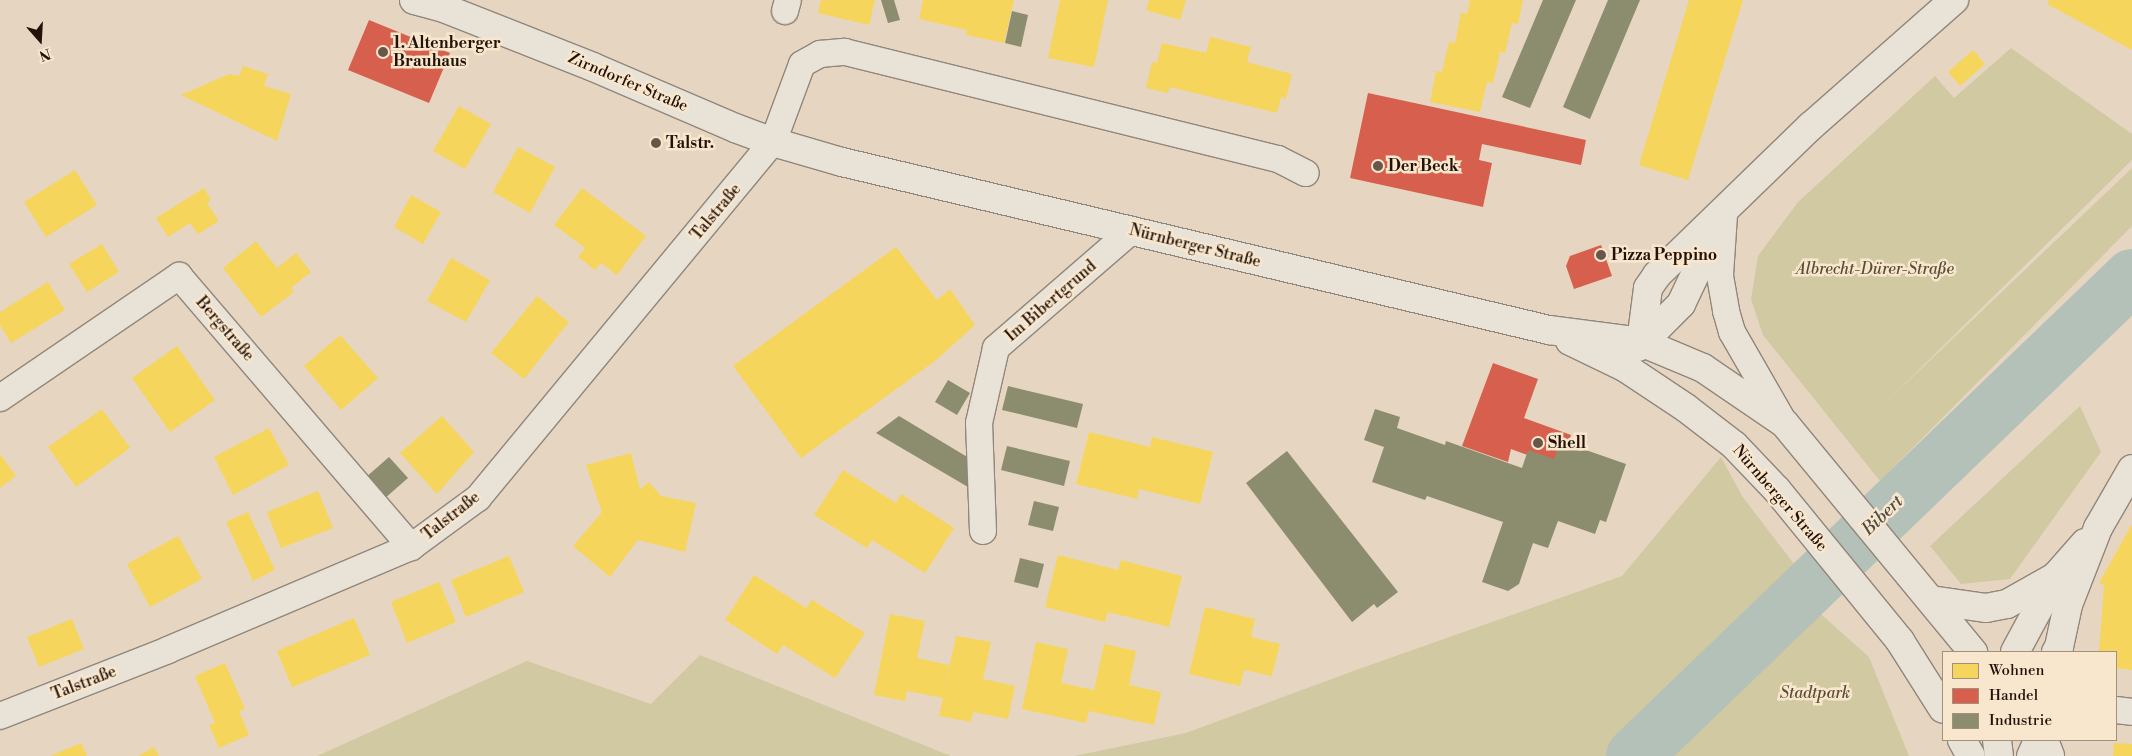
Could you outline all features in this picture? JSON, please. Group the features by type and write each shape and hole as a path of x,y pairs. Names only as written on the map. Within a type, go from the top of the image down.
{"main road":[{"name":"Zirndorfer Straße","path":"414,0 443,3 773,142 842,162"},
{"path":"1642,342 1648,288 1657,275 1724,212 1810,126 1954,0"},
{"name":"Nürnberger Straße","path":"842,162 1549,330 1642,342 1703,368 1785,424 1811,458 1971,650"},
{"path":"1626,368 1642,342 1681,304 1724,212"},
{"name":"Nürnberger Straße","path":"1549,330 1626,368 1686,408 1734,445 1777,490 1880,615 1908,652 1942,707"},
{"path":"2057,651 2068,605 2098,528 2132,469"},
{"path":"2015,651 2056,576 2098,528"},
{"path":"1931,600 1986,608 2007,604 2056,576"},
{"path":"1908,652 1942,673"},
{"path":"1963,741 1971,756"},
{"path":"1997,741 1999,756"},
{"path":"2044,741 2050,756"}],"street":[{"path":"773,142 802,64 820,54 845,52 1278,159 1306,173"},
{"name":"Talstraße","path":"0,716 168,650 411,547 478,498 773,142"},
{"path":"1724,212 1720,276 1732,332 1785,424"},
{"name":"Im Bibertgrund","path":"983,530 979,423 996,348 1132,230"},
{"name":"Bergstraße","path":"0,398 179,276 411,547"},
{"path":"2117,710 2132,712"},
{"path":"2030,756 2038,741"}],"green space":[{"name":"Albrecht-Dürer-Straße","path":"2011,48 2132,134 2132,160 1884,404 2132,168 2132,226 1880,481 1763,335 1751,299 1758,256 1798,202 1935,76 1954,98"},
{"path":"2080,406 2101,452 2010,579 1961,584 1930,546"},
{"name":"Stadtpark","path":"1721,457 1742,496 1820,598 1814,608 1869,657 1909,756 1657,756 1676,737 1656,756 1074,756 1186,733 1356,670 1622,576"},
{"path":"700,655 951,756 317,756 527,661 651,704"}],"building: Wohnen":[{"path":"821,0 875,0 869,25 818,13"},
{"path":"923,0 1014,0 1004,43 966,35 967,30 919,19"},
{"path":"1060,0 1108,0 1094,67 1048,58"},
{"path":"1149,0 1186,0 1180,20 1146,10"},
{"path":"1470,0 1523,0 1518,24 1512,23 1505,53 1500,52 1493,83 1487,82 1480,112 1430,102 1436,71 1442,72 1449,42 1455,43 1461,13 1467,14"},
{"path":"1689,0 1743,0 1688,180 1639,165"},
{"path":"2049,0 2132,0 2132,50 2047,4"},
{"path":"1210,37 1251,47 1247,62 1292,74 1286,99 1281,97 1277,113 1170,87 1168,93 1146,88 1152,62 1157,63 1162,43 1206,53"},
{"path":"1973,50 1985,64 1960,86 1948,72"},
{"path":"243,66 268,74 264,86 291,94 277,141 181,95 229,74 239,76"},
{"path":"459,106 491,124 465,169 433,151"},
{"path":"518,147 555,167 530,213 493,192"},
{"path":"75,170 97,205 46,237 24,202"},
{"path":"204,188 211,200 207,203 219,221 198,234 190,223 168,237 156,218"},
{"path":"582,188 646,236 617,275 601,263 595,270 578,257 585,248 554,225"},
{"path":"411,195 441,212 423,244 394,227"},
{"path":"256,241 277,268 296,253 311,272 291,288 294,292 261,317 223,268"},
{"path":"102,244 119,272 87,292 69,264"},
{"path":"896,247 937,300 950,289 975,325 935,361 801,458 733,366"},
{"path":"451,258 490,280 466,322 427,301"},
{"path":"48,282 65,310 11,343 0,325 0,312"},
{"path":"537,296 569,322 524,379 491,353"},
{"path":"340,335 378,378 341,410 304,366"},
{"path":"177,346 215,400 170,432 132,378"},
{"path":"102,409 130,448 76,487 48,447"},
{"path":"442,416 474,452 437,494 400,453"},
{"path":"269,428 289,465 233,495 214,457"},
{"path":"1089,432 1150,447 1152,437 1213,452 1200,504 1139,489 1137,499 1076,484"},
{"path":"631,453 640,489 649,482 661,496 696,503 685,552 638,540 610,577 573,546 602,512 586,465"},
{"path":"0,454 16,476 0,488"},
{"path":"843,470 896,503 901,494 954,528 925,573 872,540 867,548 814,515"},
{"path":"318,491 333,528 281,548 267,512"},
{"path":"248,512 275,570 253,581 226,522"},
{"path":"2132,524 2132,670 2117,668 2117,651 2099,651 2104,585 2099,583"},
{"path":"178,536 202,579 150,607 127,564"},
{"path":"1058,555 1118,570 1121,560 1182,576 1169,627 1108,612 1105,622 1045,607"},
{"path":"509,556 524,592 466,617 451,580"},
{"path":"754,575 806,608 812,600 865,633 835,678 783,645 777,654 725,620"},
{"path":"439,582 456,622 407,643 391,602"},
{"path":"1205,607 1255,619 1251,637 1280,644 1272,676 1244,670 1240,686 1189,674"},
{"path":"890,614 925,621 917,658 949,665 943,695 956,636 991,642 983,679 1015,686 1008,719 973,712 971,722 939,716 943,698 907,691 905,701 874,695"},
{"path":"354,618 370,655 292,687 277,651"},
{"path":"72,619 84,649 39,667 27,637"},
{"path":"1036,642 1068,649 1061,683 1094,690 1104,644 1136,651 1129,685 1161,692 1154,725 1089,711 1086,723 1022,709"},
{"path":"225,663 245,709 239,711 249,735 219,748 209,725 215,723 195,676"},
{"path":"81,743 87,756 50,756"},
{"path":"2114,743 2132,744 2132,756 2113,756"},
{"path":"154,747 159,756 138,756"}],"building: Handel":[{"path":"369,20 450,53 429,103 348,70"},
{"path":"1368,93 1586,140 1581,165 1482,144 1479,160 1492,163 1483,207 1350,178"},
{"path":"1601,245 1612,276 1574,289 1566,266 1570,256"},
{"path":"1493,363 1538,379 1524,418 1571,435 1560,467 1511,449 1508,462 1462,446"}],"building: Industrie":[{"path":"881,0 894,0 900,20 888,23"},
{"path":"1543,0 1576,0 1530,108 1502,97"},
{"path":"1608,0 1640,0 1590,119 1563,107"},
{"path":"1012,11 1028,15 1021,47 1005,43"},
{"path":"948,380 970,393 957,415 935,402"},
{"path":"1008,386 1083,404 1077,428 1002,410"},
{"path":"1375,409 1400,417 1397,428 1445,445 1446,441 1522,468 1528,450 1554,459 1560,441 1626,464 1606,522 1600,520 1595,534 1558,521 1548,548 1533,543 1519,584 1508,591 1482,582 1503,522 1427,496 1425,500 1372,482 1384,447 1364,440"},
{"path":"899,416 969,458 968,487 876,433"},
{"path":"1007,446 1070,461 1064,486 1001,470"},
{"path":"1287,451 1398,592 1377,608 1374,604 1352,622 1246,483"},
{"path":"389,457 408,478 384,499 365,478"},
{"path":"1034,501 1059,507 1053,531 1028,525"},
{"path":"1020,558 1044,564 1038,588 1014,582"}],"waterway":[{"name":"Bibert","path":"1634,756 2132,277"}],"place":[{"name":"1. Altenberger Brauhaus","path":"383,52"},
{"name":"Talstr.","path":"656,143"},
{"name":"Der Beck","path":"1378,166"},
{"name":"Pizza Peppino","path":"1601,255"},
{"name":"Shell","path":"1538,443"}]}
